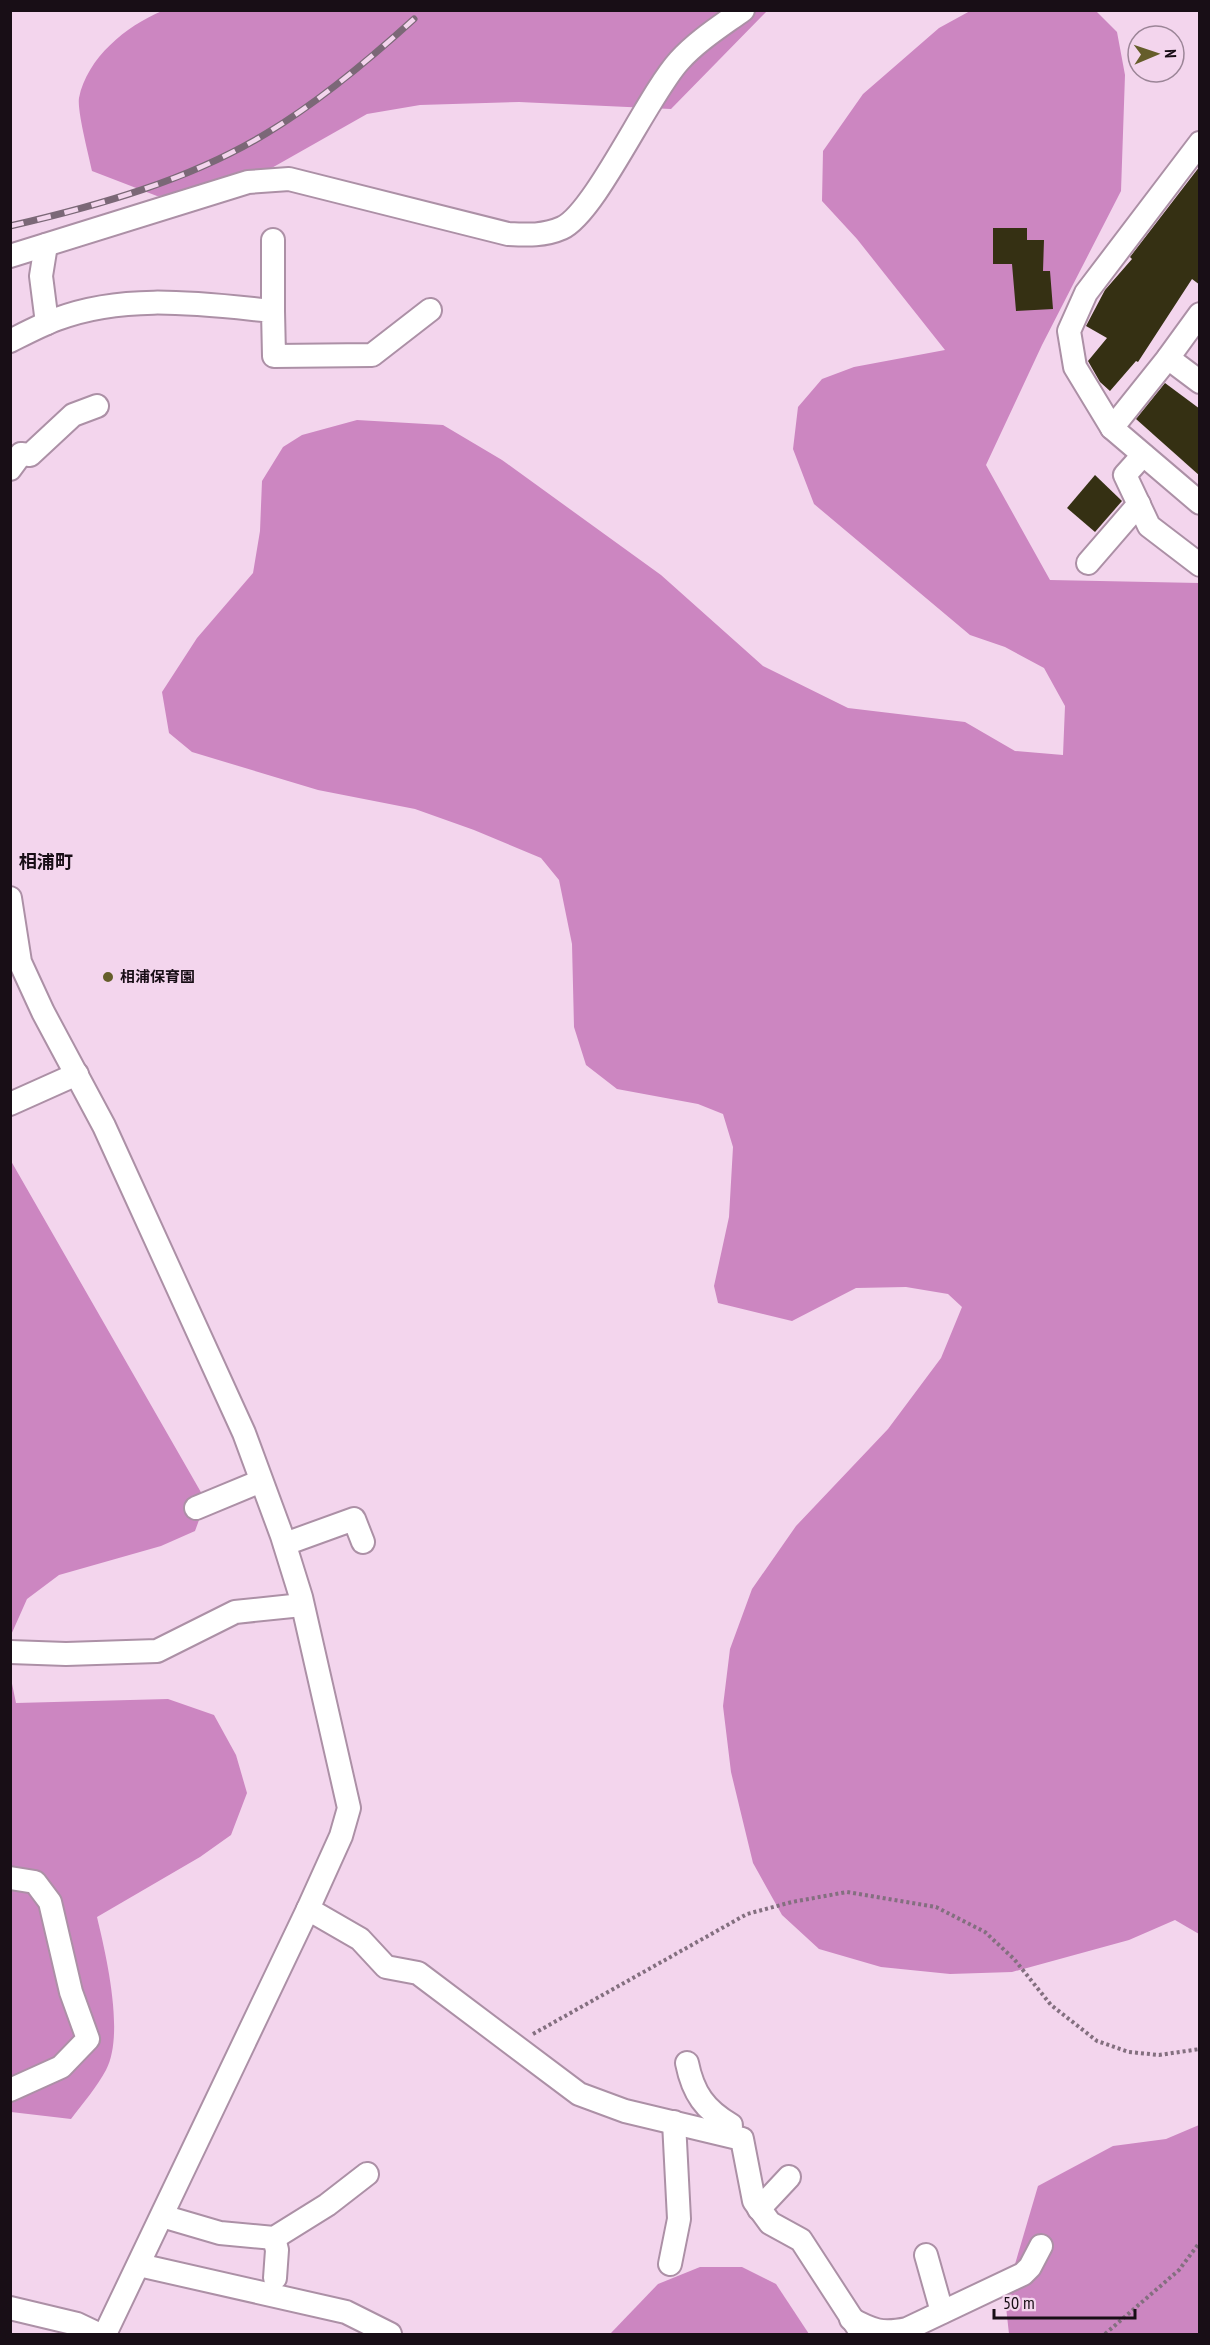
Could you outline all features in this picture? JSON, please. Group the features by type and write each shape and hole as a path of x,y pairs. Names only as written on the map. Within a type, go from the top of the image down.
{"street":[{"path":"10,256 248,182 289,179 508,234 540,235 564,227 585,207 678,62 743,10"},
{"path":"1200,143 1086,293 1069,331 1075,368 1112,428 1200,503"},
{"path":"273,240 274,356 372,355 430,310"},
{"path":"46,245 42,276 48,323"},
{"path":"10,341 48,323 96,308 164,301 273,311"},
{"path":"1112,428 1200,314"},
{"path":"1168,358 1200,382"},
{"path":"10,470 21,454 30,455 73,415 97,406"},
{"path":"1143,454 1125,475 1149,526 1200,565"},
{"path":"1088,564 1139,504"},
{"path":"10,898 20,962 109,1137 244,1433 285,1544 302,1605 349,1808 341,1836 308,1909 105,2334"},
{"path":"10,1104 76,1074"},
{"path":"196,1508 261,1480"},
{"path":"285,1544 354,1519 363,1542"},
{"path":"10,1652 66,1654 157,1651 235,1612 302,1605"},
{"path":"10,1878 35,1882 50,1902 71,1992 88,2039 61,2067 10,2090"},
{"path":"308,1909 360,1939 386,1967 418,1973 579,2094 625,2111 742,2139 754,2201 770,2223 801,2240 856,2327 890,2332 907,2329 1023,2274 1030,2267 1041,2246"},
{"path":"687,2063 691,2082 700,2100 713,2115 731,2126 725,2134"},
{"path":"670,2264 679,2219 674,2122"},
{"path":"162,2216 220,2233 274,2238 327,2205 368,2174"},
{"path":"759,2209 789,2178"},
{"path":"274,2238 277,2250 275,2278"},
{"path":"926,2255 942,2312"},
{"path":"138,2265 346,2312 390,2334"},
{"path":"10,2308 77,2324 98,2334"}],"path":[{"path":"514,2045 747,1914 792,1902 847,1892 936,1907 985,1932 1014,1959 1051,2005 1097,2041 1129,2052 1159,2055 1200,2049"},
{"path":"1105,2334 1179,2270 1200,2242"}],"shaded area":[{"path":"162,11 767,11 671,109 519,102 420,105 367,114 226,194 157,196 92,171 81,123 79,98 90,70 110,45 135,25"},
{"path":"970,11 1096,11 1117,32 1125,75 1121,191 1042,345 986,465 1050,580 1199,583 1199,1934 1175,1920 1129,1940 1012,1972 950,1974 881,1967 819,1949 782,1915 753,1863 731,1772 723,1706 730,1649 752,1589 796,1526 888,1429 941,1358 962,1307 948,1294 906,1287 856,1288 792,1321 718,1303 714,1286 729,1217 733,1147 723,1114 698,1104 617,1089 586,1065 574,1027 572,944 559,880 541,858 474,830 415,809 318,790 192,752 169,733 162,692 197,638 253,573 260,531 262,481 283,447 302,435 357,420 443,425 502,460 661,575 763,666 848,708 965,722 1015,751 1063,755 1065,706 1044,668 1005,647 970,635 814,504 793,449 798,407 822,379 854,367 945,350 857,239 822,201 823,151 863,94 939,28"},
{"path":"11,1161 206,1501 195,1531 161,1546 59,1575 27,1599 11,1635"},
{"path":"10,1674 16,1703 168,1699 214,1715 236,1755 247,1793 231,1835 200,1857 97,1917 112,1994 114,2036 106,2070 71,2119 11,2112"},
{"path":"1199,2125 1199,2334 1009,2334 1005,2298 1038,2186 1113,2146 1166,2139"},
{"path":"700,2267 742,2267 776,2284 809,2334 610,2334 658,2284"}],"building":[{"path":"1200,166 1200,285 1192,279 1138,362 1136,361 1110,391 1100,382 1088,361 1107,338 1086,326 1105,290 1132,259 1130,257"},
{"path":"993,228 1027,228 1027,240 1044,240 1043,271 1050,271 1053,309 1016,311 1012,264 993,264"},
{"path":"1165,383 1200,409 1200,476 1136,419"},
{"path":"1095,475 1122,501 1095,532 1067,508"}],"railway":[{"path":"10,226 76,210 142,190 207,165 237,150 286,121 324,94 414,19"}],"place":[{"name":"相浦保育園","path":"108,977"}],"district":[{"name":"相浦町","path":"46,862"}]}
